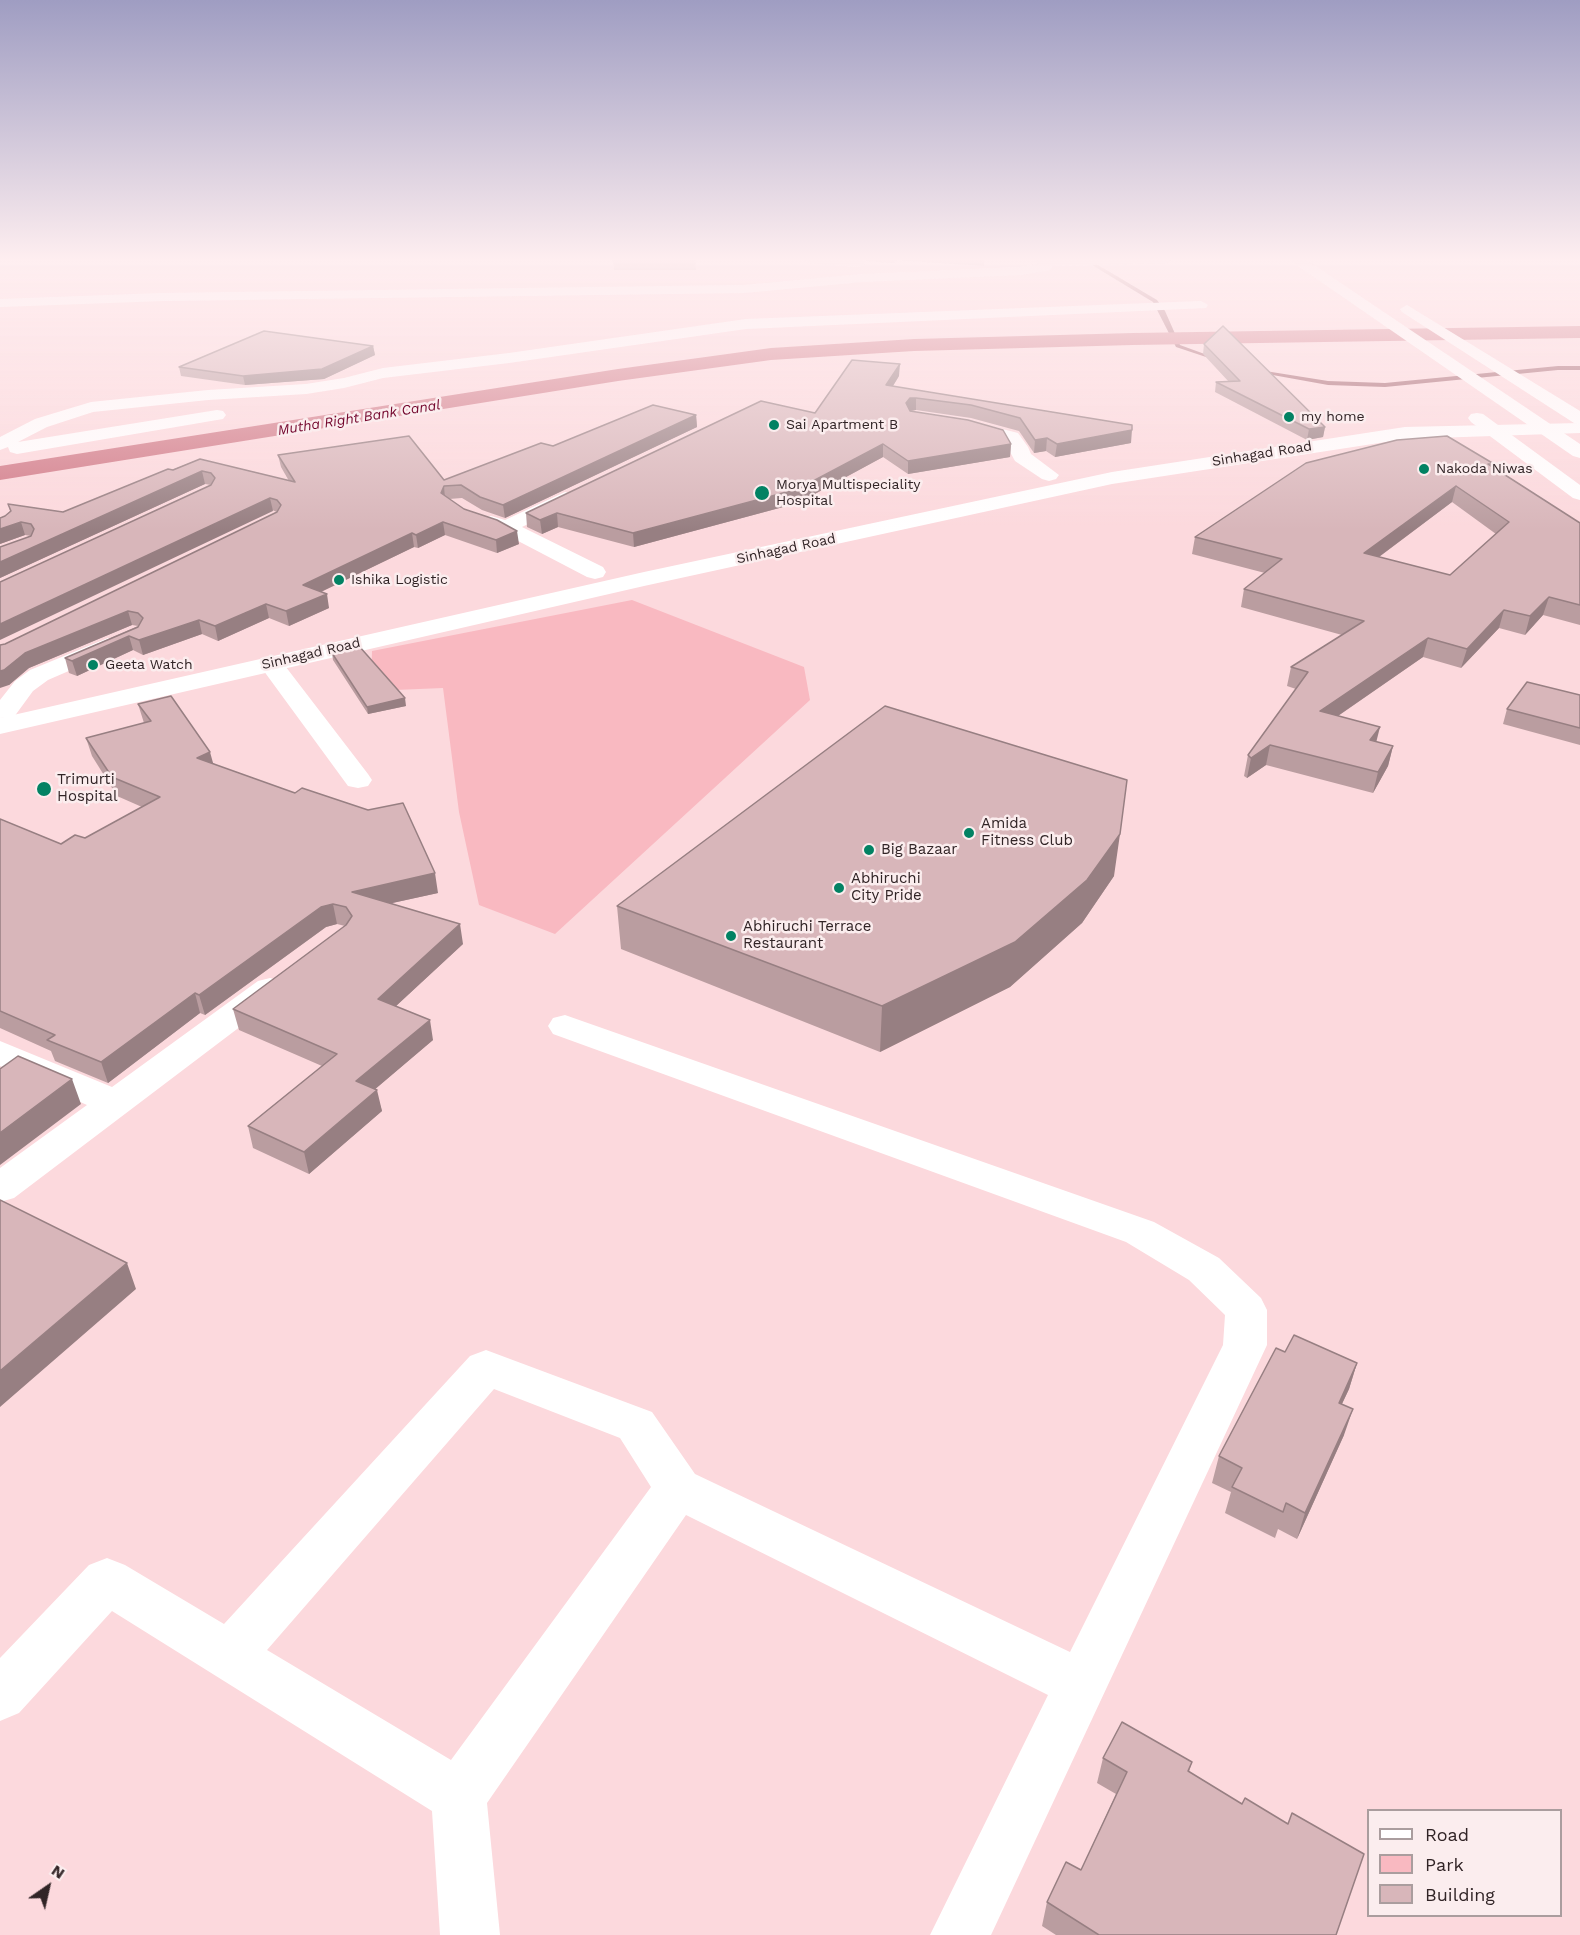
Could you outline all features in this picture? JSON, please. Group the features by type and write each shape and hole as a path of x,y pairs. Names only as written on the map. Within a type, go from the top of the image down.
{"main road":[{"path":"0,444 41,423 92,407 208,394 306,389 344,383 383,373 570,349"},
{"path":"257,409 659,349"},
{"path":"1428,349 1580,452"},
{"path":"1472,349 1580,417"},
{"path":"0,451 234,412"},
{"name":"Sinhagad Road","path":"2,716 270,663 1112,478 1372,437 1485,424 1580,417"},
{"name":"Sinhagad Road","path":"2,716 595,572 1049,476 1341,428 1414,420 1580,428"},
{"path":"949,422 980,427 1011,437 1019,447 1022,457 1049,476"},
{"path":"1485,424 1580,494"},
{"path":"506,527 581,490"},
{"path":"474,516 506,527 595,572"},
{"path":"2,716 24,686 39,675 133,634"},
{"path":"270,663 358,780"},
{"path":"0,1188 292,971"},
{"path":"565,1026 1140,1232 1204,1269 1246,1310 1245,1344 960,1935"},
{"path":"0,1052 116,1103"},
{"path":"229,1656 486,1368 636,1425 678,1488 1081,1684"},
{"path":"470,1935 459,1796 678,1488"},
{"path":"0,1695 107,1581 459,1796"}],"green space":[{"path":"632,600 804,667 810,700 555,934 479,905 459,812 443,688 371,691 372,651"}],"building":[{"path":"221,349 366,349 322,369 243,376 179,367"},
{"path":"1209,349 1247,349 1325,427 1309,429 1216,382 1240,381"},
{"path":"852,360 900,364 886,385 1132,425 1132,430 1057,444 1047,438 1035,440 1020,418 971,405 910,398 906,403 910,411 968,420 1003,430 1011,444 908,461 883,444 798,489 633,533 557,513 540,520 526,513 761,401 815,413"},
{"path":"653,405 696,415 503,505 480,497 461,485 444,486 441,493 464,509 497,520 517,531 496,540 443,522 416,535 412,533 303,585 327,594 286,611 266,604 215,626 199,620 139,640 129,636 72,661 65,658 138,627 143,618 138,613 128,611 25,653 0,671 0,645 277,512 281,505 277,500 270,498 0,624 0,582 211,485 215,478 211,473 202,471 0,562 0,547 31,536 34,529 31,524 21,522 0,529 0,518 11,511 8,504 63,512 168,469 173,470 200,459 295,482 278,455 409,436 444,480 541,443 553,446"},
{"path":"1447,436 1494,464 1488,464 1580,523 1580,605 1549,597 1530,616 1504,610 1467,649 1428,638 1320,711 1380,727 1370,740 1393,746 1378,772 1270,745 1251,758 1248,755 1308,672 1291,667 1364,621 1244,589 1282,559 1195,537 1306,463 1397,440","holes":["1456,486 1509,522 1450,575 1364,553"]},
{"path":"359,646 405,698 367,707 332,653"},
{"path":"1527,682 1580,695 1580,728 1507,709"},
{"path":"171,696 210,752 197,758 295,793 302,788 368,810 403,803 435,873 352,892 460,924 378,999 430,1020 356,1081 377,1090 304,1152 248,1126 337,1054 233,1009 346,925 352,916 346,907 333,904 321,907 199,995 195,993 101,1062 47,1040 55,1035 0,1011 0,819 61,844 75,835 85,838 160,797 112,777 86,738 151,721 138,704"},
{"path":"885,706 1127,780 1120,834 1087,880 1015,942 882,1006 617,906"},
{"path":"18,1056 72,1079 0,1133 0,1069"},
{"path":"0,1200 127,1263 0,1371"},
{"path":"1294,1335 1357,1363 1339,1403 1353,1409 1305,1513 1286,1503 1283,1512 1232,1487 1242,1468 1219,1456 1276,1348 1285,1352"},
{"path":"1122,1722 1192,1762 1188,1771 1242,1804 1245,1798 1288,1824 1292,1813 1364,1854 1336,1935 1099,1935 1047,1902 1066,1862 1081,1870 1127,1772 1103,1758"}],"waterway":[{"name":"Mutha Right Bank Canal","path":"0,473 618,375 771,354 846,349"},
{"path":"1187,349 1219,361"},
{"path":"1259,372 1328,383 1385,385 1558,368 1580,368"}],"place":[{"name":"my home","path":"1289,417"},
{"name":"Sai Apartment B","path":"774,425"},
{"name":"Nakoda Niwas","path":"1424,469"},
{"name":"Morya Multispeciality Hospital","path":"762,493"},
{"name":"Ishika Logistic","path":"339,580"},
{"name":"Geeta Watch","path":"93,665"},
{"name":"Trimurti Hospital","path":"44,789"},
{"name":"Amida Fitness Club","path":"969,833"},
{"name":"Big Bazaar","path":"869,850"},
{"name":"Abhiruchi City Pride","path":"839,888"},
{"name":"Abhiruchi Terrace Restaurant","path":"731,936"}]}
